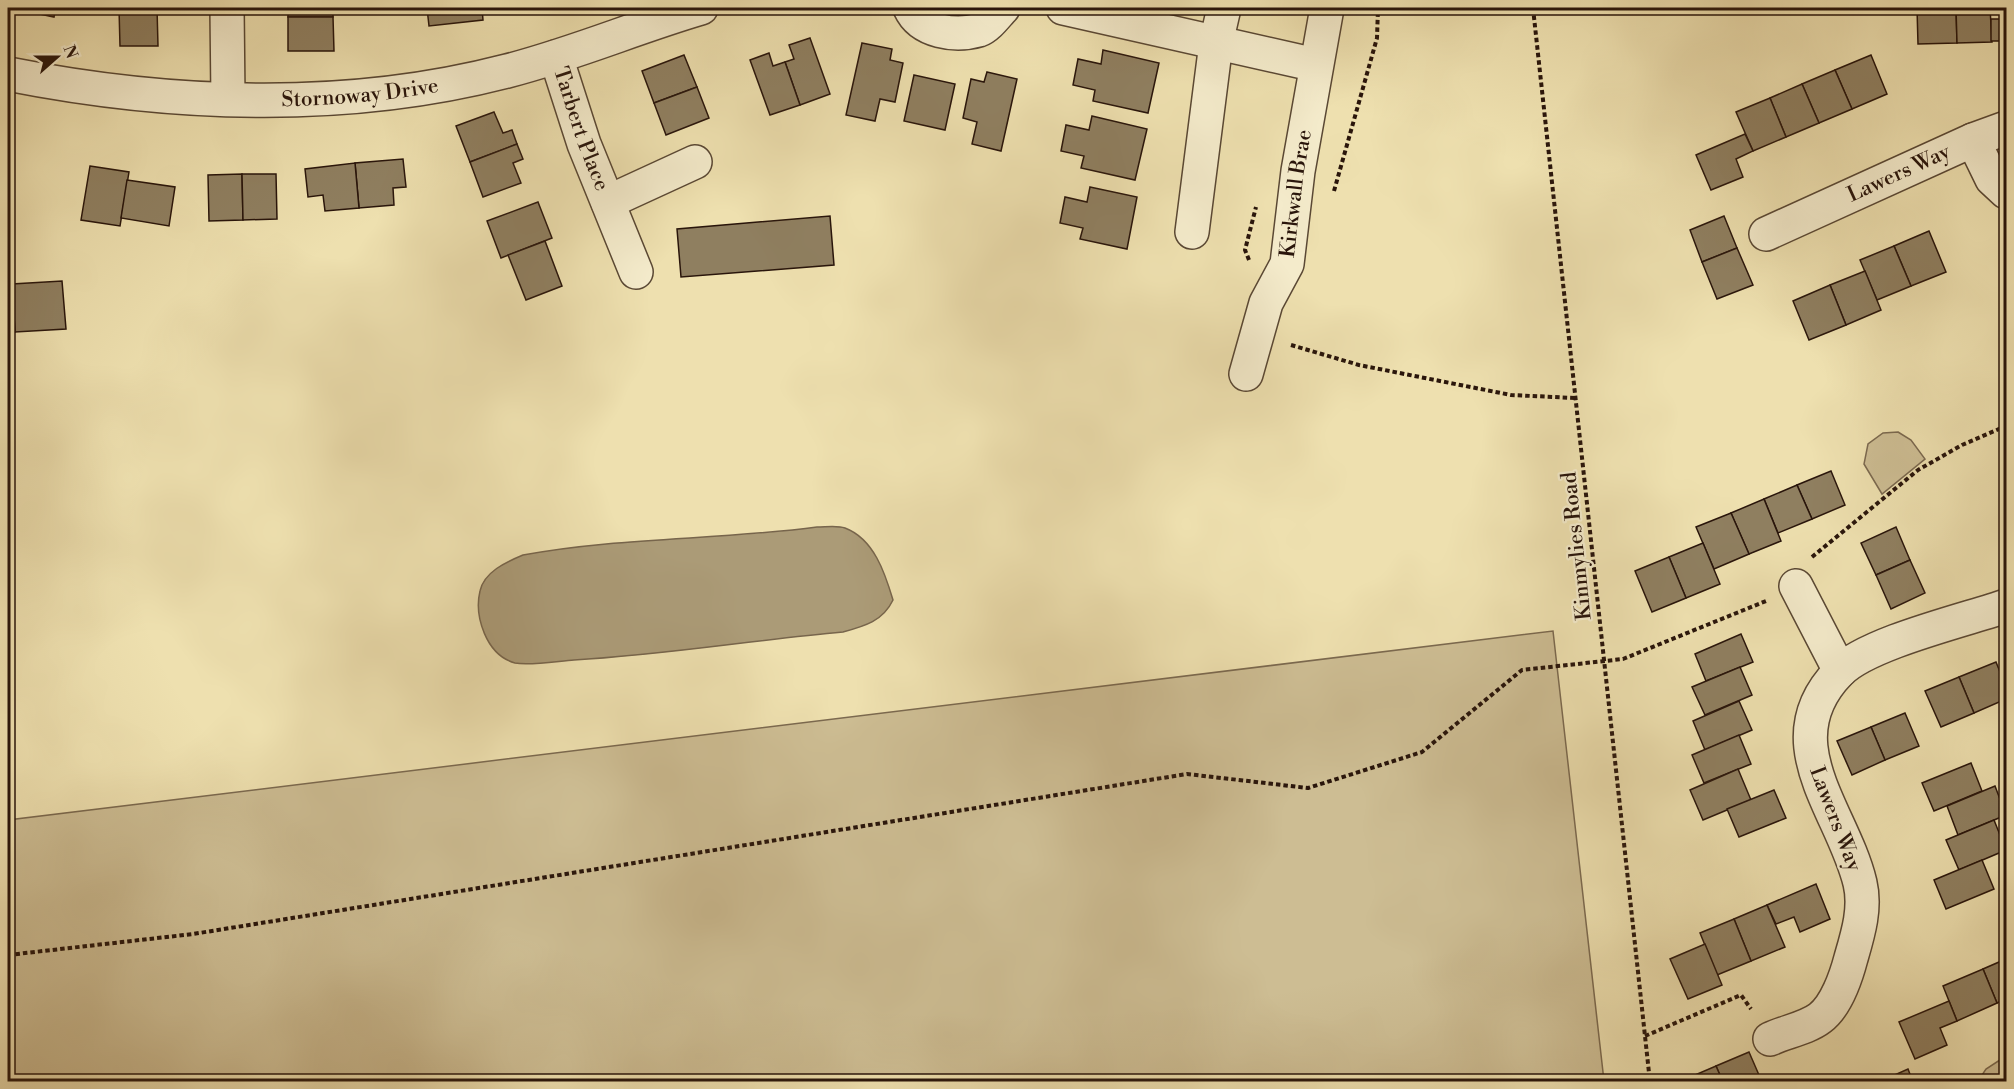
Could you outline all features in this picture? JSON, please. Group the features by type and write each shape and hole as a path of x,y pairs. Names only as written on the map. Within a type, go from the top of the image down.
{"street":[{"path":"227,8 228,99"},
{"name":"Stornoway Drive","path":"8,74 83,87 228,99 279,100 362,96 462,81 556,57 647,17 701,8"},
{"path":"910,8 915,18 946,33 981,29 1003,8"},
{"path":"1063,8 1316,65"},
{"path":"1192,232 1216,43 1224,8"},
{"name":"Kirkwall Brae","path":"1246,374 1259,335 1266,303 1287,264 1298,171 1327,8"},
{"name":"Tarbert Place","path":"556,57 584,144 636,272"},
{"path":"1973,140 2007,128"},
{"name":"Lawers Way","path":"1766,234 1973,140 1992,179 2007,192"},
{"name":"Tarbert Place","path":"608,202 695,162"},
{"path":"1789,580 1840,671"},
{"name":"Lawers Way","path":"1770,1039 1821,1018 1843,986 1861,922 1860,883 1813,766 1810,742 1815,709 1840,671 1863,655 2007,606"}],"path":[{"path":"1332,197 1377,38 1378,8"},
{"name":"Kinmylies Road","path":"1533,8 1650,1082"},
{"path":"1290,344 1293,333"},
{"path":"1259,335 1359,365 1511,395 1575,398"},
{"path":"8,955 204,932 1187,774 1308,788 1422,752 1522,670 1623,659 1769,599 1918,470 1962,445 2007,426"},
{"path":"1645,1036 1741,995 1770,1039"},
{"path":"1992,1082 2007,1071"}],"shaded area":[{"path":"1898,432 1911,440 1925,459 1882,494 1864,464 1868,444 1883,433"},
{"path":"817,527 842,527 855,533 864,540 877,558 893,600 884,613 873,622 843,632 641,655 528,664 505,659 496,652 484,633 479,612 482,584 497,568 523,555 596,545"},
{"path":"1553,631 1604,1081 8,1081 8,820"},
{"path":"2006,1056 2006,1081 1978,1081 1986,1069"}],"building":[{"path":"12,8 56,8 54,17"},
{"path":"119,8 157,8 158,46 120,46"},
{"path":"288,8 333,8 333,17 288,17"},
{"path":"427,8 482,8 483,20 429,26"},
{"path":"1917,8 1956,8 1957,43 1918,44"},
{"path":"1956,8 1990,8 1992,42 1957,43"},
{"path":"288,17 333,17 334,51 288,51"},
{"path":"1991,19 2006,19 2006,41 1991,41"},
{"path":"810,38 830,94 800,105 785,62 794,59 789,45"},
{"path":"862,43 892,49 890,60 903,63 895,102 880,99 875,121 846,115"},
{"path":"1103,50 1159,63 1148,113 1093,101 1095,90 1073,85 1078,59 1101,64"},
{"path":"769,53 773,66 785,62 800,105 770,115 750,60"},
{"path":"684,55 697,87 654,103 642,71"},
{"path":"1871,55 1887,94 1852,109 1835,70"},
{"path":"1835,70 1852,109 1819,123 1802,84"},
{"path":"987,72 1017,79 1001,151 972,144 977,122 963,118 971,79 984,82"},
{"path":"914,75 955,84 945,130 904,121"},
{"path":"1802,84 1819,123 1786,137 1770,98"},
{"path":"697,87 709,118 666,135 654,103"},
{"path":"1770,98 1786,137 1753,151 1736,112"},
{"path":"494,112 503,133 512,130 517,144 470,162 456,126"},
{"path":"1092,116 1147,129 1135,180 1081,168 1084,156 1061,151 1066,125 1089,130"},
{"path":"1745,134 1753,151 1736,159 1743,177 1711,190 1696,155"},
{"path":"517,144 523,159 513,163 521,183 483,197 470,162"},
{"path":"403,159 406,187 393,188 394,205 359,208 355,163"},
{"path":"355,163 359,208 325,211 323,195 308,197 305,169"},
{"path":"90,166 129,172 120,226 81,220"},
{"path":"242,174 243,220 209,221 208,175"},
{"path":"242,174 276,174 277,219 243,220"},
{"path":"127,180 175,187 169,226 121,218"},
{"path":"1090,187 1137,197 1127,249 1080,239 1083,228 1060,223 1065,197 1087,202"},
{"path":"538,202 552,238 501,258 487,221"},
{"path":"830,216 834,265 681,277 677,229"},
{"path":"1724,216 1737,248 1702,262 1690,230"},
{"path":"1929,231 1946,272 1911,286 1894,246"},
{"path":"545,241 562,286 526,300 508,255"},
{"path":"1894,246 1911,286 1877,300 1860,260"},
{"path":"1737,248 1753,285 1717,299 1702,262"},
{"path":"1865,271 1881,310 1846,325 1830,285"},
{"path":"62,281 66,329 15,332 12,284"},
{"path":"8,284 12,284 15,332 8,332"},
{"path":"1830,285 1846,325 1809,340 1793,301"},
{"path":"1831,471 1845,505 1812,519 1797,485"},
{"path":"1797,485 1812,519 1778,533 1764,499"},
{"path":"1764,499 1781,541 1749,554 1731,513"},
{"path":"1731,513 1749,554 1714,569 1696,527"},
{"path":"1896,527 1910,560 1876,575 1861,543"},
{"path":"1703,543 1720,584 1686,598 1669,557"},
{"path":"1669,557 1686,598 1652,612 1635,571"},
{"path":"1910,560 1925,593 1891,609 1876,575"},
{"path":"1741,634 1753,662 1706,681 1695,654"},
{"path":"1996,662 2006,687 2006,699 1974,713 1959,677"},
{"path":"1740,667 1752,695 1705,715 1692,687"},
{"path":"1959,677 1974,713 1941,727 1925,691"},
{"path":"1739,701 1752,730 1705,750 1693,721"},
{"path":"1905,713 1919,746 1885,760 1871,727"},
{"path":"1871,727 1885,760 1852,775 1837,741"},
{"path":"1739,735 1751,764 1704,783 1692,755"},
{"path":"1971,763 1982,791 1934,811 1922,783"},
{"path":"1738,769 1751,800 1703,820 1690,790"},
{"path":"1995,786 2006,815 1958,835 1947,806"},
{"path":"1774,790 1786,818 1739,837 1727,809"},
{"path":"1994,820 2006,850 1959,870 1946,840"},
{"path":"1982,860 1994,889 1946,909 1934,880"},
{"path":"1816,884 1830,919 1800,932 1794,917 1776,924 1767,905"},
{"path":"1767,905 1785,947 1751,961 1734,919"},
{"path":"1734,919 1751,961 1717,975 1700,933"},
{"path":"1705,944 1722,985 1688,999 1670,959"},
{"path":"2006,959 2006,999 1997,1003 1983,969"},
{"path":"1983,969 1997,1003 1957,1021 1943,986"},
{"path":"1949,1001 1957,1021 1940,1028 1947,1045 1915,1059 1899,1022"},
{"path":"1749,1052 1762,1082 1723,1082 1716,1066"},
{"path":"1716,1066 1723,1082 1681,1081"},
{"path":"1908,1069 1913,1082 1879,1082"}]}
